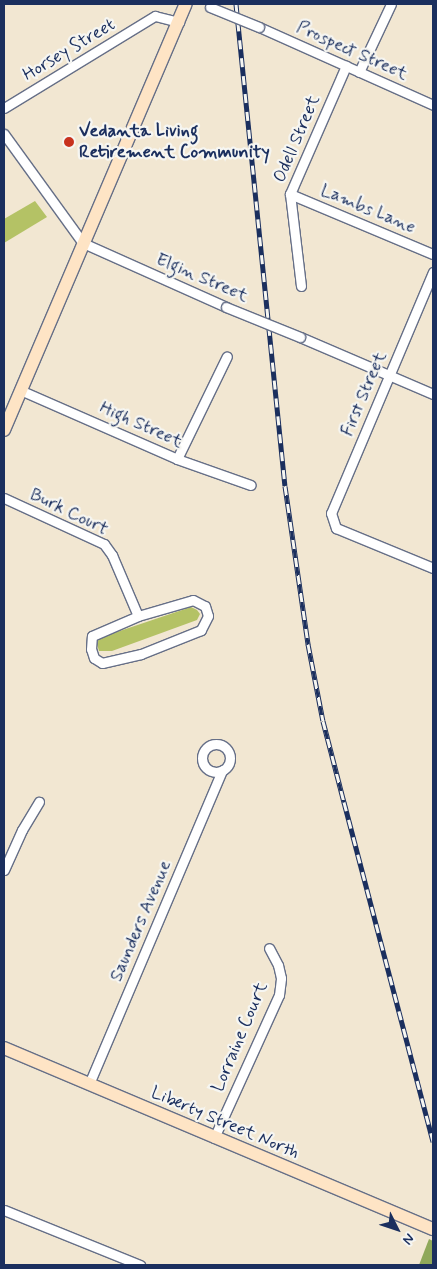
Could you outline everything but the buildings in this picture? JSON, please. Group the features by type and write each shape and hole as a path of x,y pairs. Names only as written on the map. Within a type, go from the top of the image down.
{"street":[{"path":"4,430 82,243 186,4"},
{"path":"359,72 391,4"},
{"name":"Prospect Street","path":"206,5 433,104"},
{"name":"Horsey Street","path":"4,108 155,16 179,22"},
{"name":"Odell Street","path":"300,286 290,194 346,66"},
{"path":"4,134 82,243"},
{"name":"Lambs Lane","path":"290,194 433,254"},
{"name":"Elgin Street","path":"82,243 226,307 433,394"},
{"name":"First Street","path":"433,272 331,512 336,528 433,568"},
{"path":"177,459 227,356"},
{"name":"High Street","path":"20,390 177,459 251,485"},
{"name":"Burk Court","path":"4,498 104,544 112,555 138,616"},
{"path":"194,600 205,606 208,616 201,630 141,654 102,662 94,658 91,648 92,636 138,616 194,600"},
{"name":"Saunders Avenue","path":"90,1084 222,770"},
{"path":"4,870 22,830 39,802"},
{"name":"Lorraine Court","path":"214,1138 279,994 279,972 269,948"},
{"name":"Liberty Street North","path":"4,1048 433,1229"},
{"path":"4,1210 140,1265"}],"green space":[{"path":"35,201 47,217 4,243 4,219"},
{"path":"191,607 200,614 197,620 112,651 99,651 97,644 99,638"},
{"path":"429,1239 433,1241 433,1265 419,1265"}],"railway":[{"path":"236,4 285,486 308,644 323,721 433,1142"}],"place":[{"name":"Vedanta Living Retirement Community","path":"69,142"}]}
